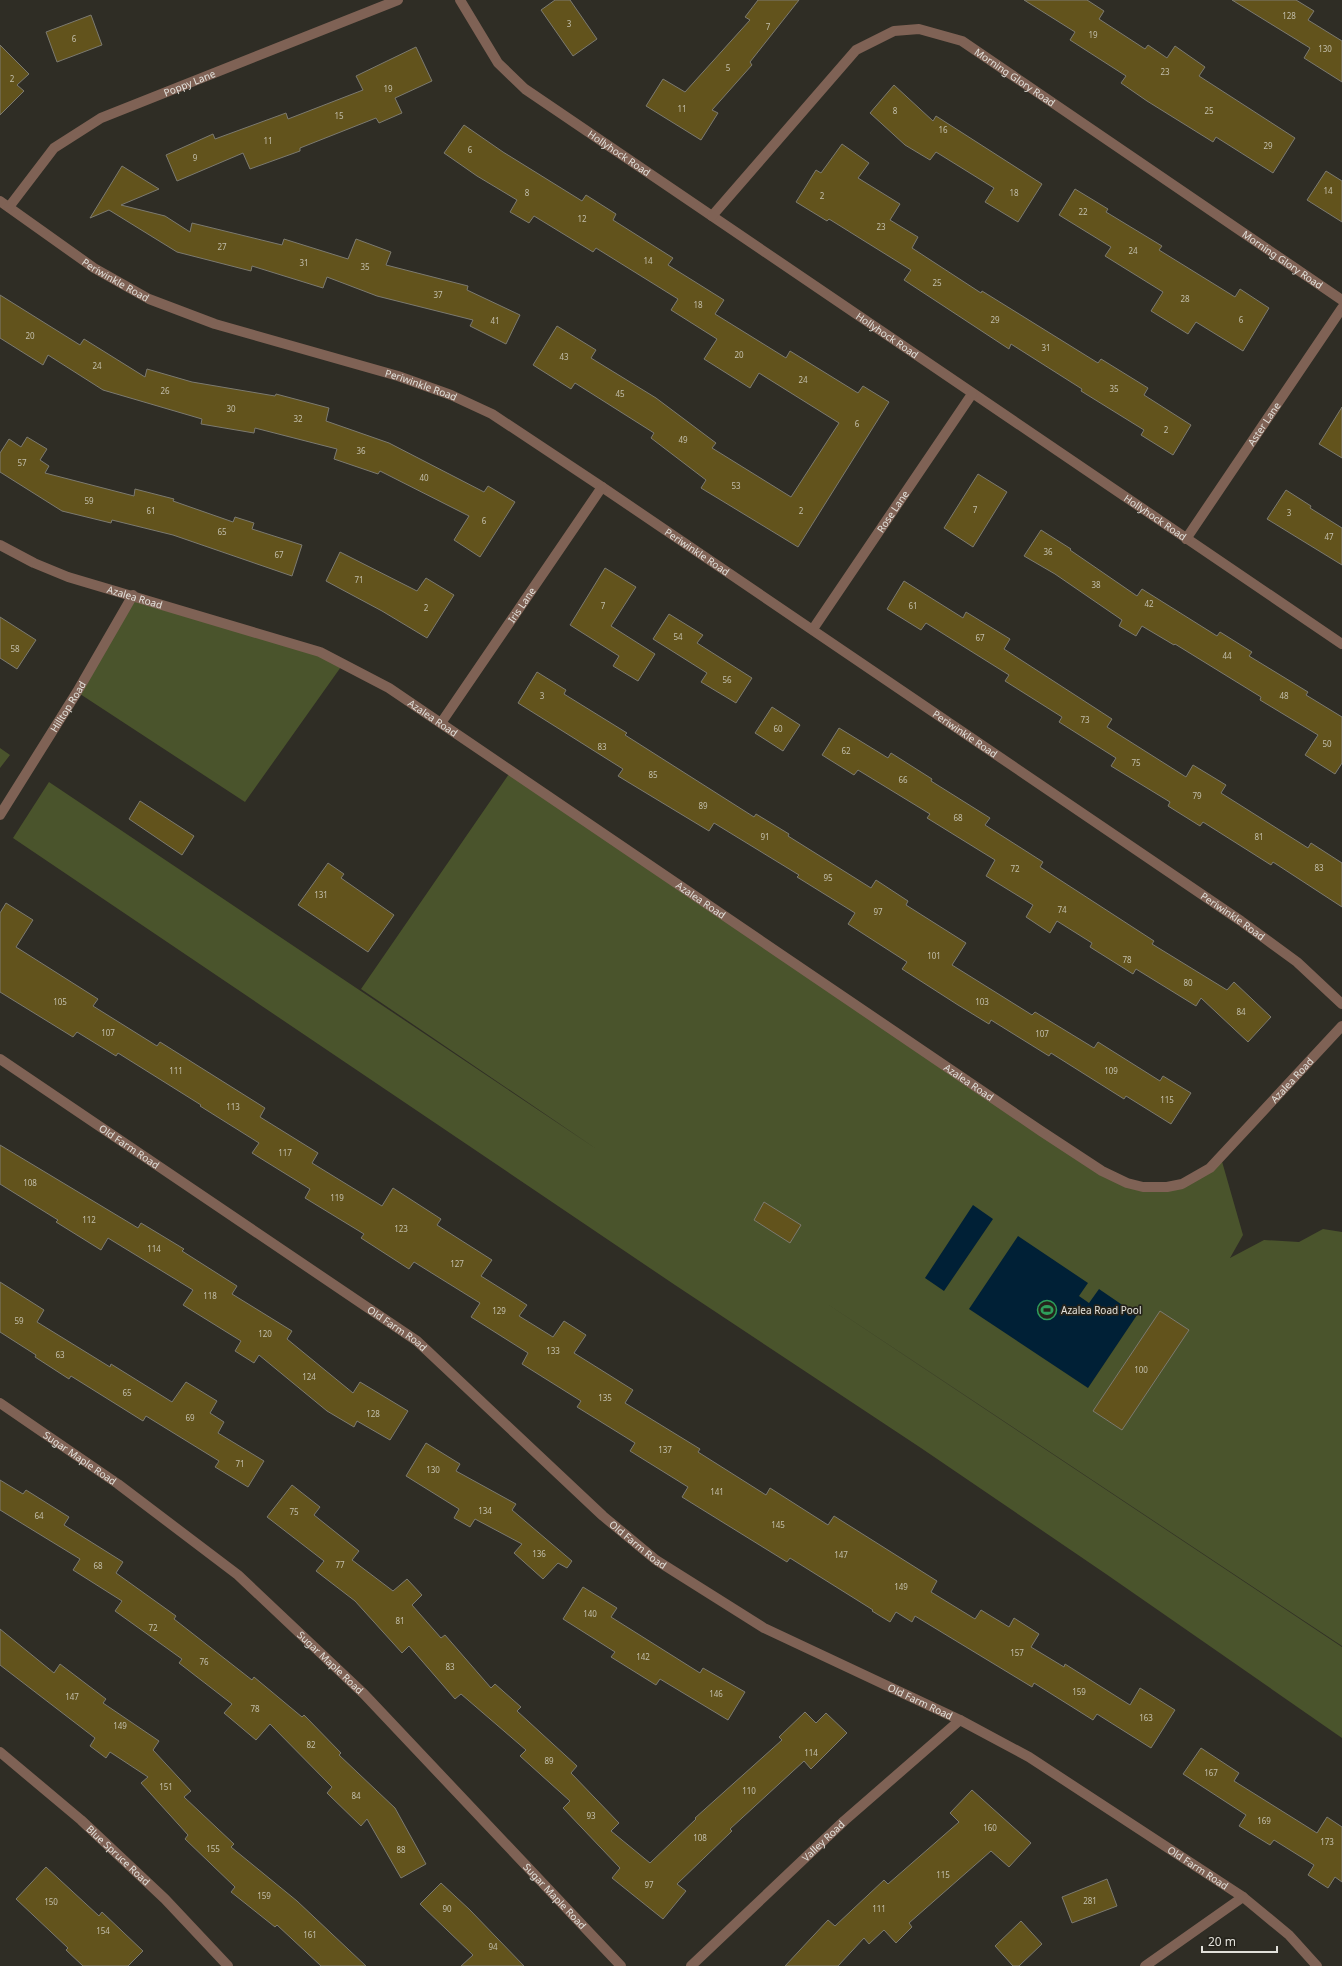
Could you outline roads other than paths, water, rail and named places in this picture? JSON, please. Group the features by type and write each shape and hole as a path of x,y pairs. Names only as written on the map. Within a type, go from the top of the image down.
{"street":[{"name":"Poppy Lane","path":"4,204 54,148 100,118 398,0"},
{"name":"Hollyhock Road","path":"460,0 498,63 525,89 1342,644"},
{"name":"Morning Glory Road","path":"712,216 856,50 894,31 919,29 962,41 1342,300"},
{"name":"Periwinkle Road","path":"4,204 94,268 149,299 215,324 398,376 451,394 492,414 813,629 1241,921 1296,962 1342,1004"},
{"name":"Aster Lane","path":"1186,539 1342,308"},
{"name":"Rose Lane","path":"813,629 972,394"},
{"name":"Iris Lane","path":"441,723 602,487"},
{"name":"Azalea Road","path":"0,545 34,563 68,577 133,595 320,652 389,688 1041,1131 1102,1171 1127,1183 1143,1188 1167,1187 1182,1184 1210,1168 1342,1026"},
{"name":"Hilltop Road","path":"0,815 133,595"},
{"name":"Old Farm Road","path":"0,1059 417,1341 603,1516 656,1560 764,1628 960,1720 1029,1757 1243,1897 1289,1935 1317,1966"},
{"name":"Sugar Maple Road","path":"0,1403 118,1484 238,1575 364,1694 621,1966"},
{"name":"Valley Road","path":"691,1966 844,1821 960,1720"},
{"name":"Blue Spruce Road","path":"0,1752 82,1820 165,1899 228,1966"},
{"path":"1145,1966 1243,1897"}],"water":[{"path":"973,1205 993,1219 944,1291 925,1278"},
{"path":"1018,1236 1088,1283 1079,1296 1089,1303 1099,1289 1137,1315 1088,1388 969,1309"}],"place":[{"name":"Azalea Road Pool","path":"1047,1310"}]}
